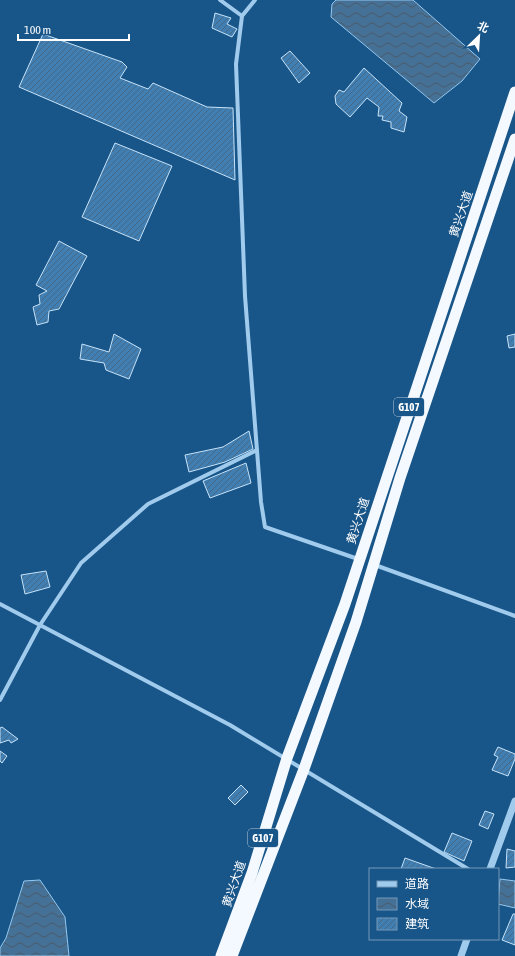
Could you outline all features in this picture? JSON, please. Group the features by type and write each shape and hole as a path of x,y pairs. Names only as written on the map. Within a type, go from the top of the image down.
{"highway":[{"name":"黄兴大道","path":"221,956 252,873 287,758 359,560 515,92"},
{"name":"黄兴大道","path":"232,956 304,769 356,622 372,564 515,139"},
{"path":"313,690 314,698 318,703 325,702 330,696"}],"street":[{"path":"220,0 242,16"},
{"path":"255,0 242,16 236,64 245,296 261,502 265,528 359,560"},
{"path":"0,700 40,625 81,563 148,504 257,450"},
{"path":"372,564 515,616"},
{"path":"0,604 230,725 287,758 466,868"},
{"path":"490,868 515,801"},
{"path":"461,956 466,940"}],"water":[{"path":"336,0 413,0 480,59 462,81 434,103 331,17 332,4"},
{"path":"500,879 515,881 515,908 499,904"},
{"path":"40,880 65,917 69,956 0,956 0,948 6,938 24,881"}],"building":[{"path":"215,13 231,18 227,24 237,29 232,37 212,28"},
{"path":"43,34 122,62 127,67 120,78 148,89 153,83 207,107 233,108 235,180 19,87"},
{"path":"290,51 310,73 299,83 281,58"},
{"path":"364,68 402,103 399,111 407,117 404,132 391,128 391,122 382,120 383,116 378,116 379,107 367,98 350,117 336,104 335,96 339,90 344,92"},
{"path":"115,143 172,166 139,241 82,217"},
{"path":"59,241 87,256 59,309 49,311 48,322 37,325 33,307 40,304 39,295 47,291 36,285"},
{"path":"114,334 141,349 129,379 106,370 104,363 80,359 82,344 109,352"},
{"path":"515,334 515,347 509,348 507,336"},
{"path":"249,431 253,449 225,462 189,472 185,455 223,447"},
{"path":"246,463 251,483 210,498 203,481"},
{"path":"46,571 50,587 25,594 21,575"},
{"path":"2,727 18,739 11,743 9,740 0,743 0,728"},
{"path":"498,747 515,754 515,759 508,776 492,770 498,757 494,755"},
{"path":"0,751 7,756 2,763 0,761"},
{"path":"241,785 248,792 235,805 228,798"},
{"path":"485,811 494,814 488,829 479,825"},
{"path":"452,833 472,841 464,861 444,852"},
{"path":"507,849 515,851 515,867 506,868"},
{"path":"405,858 433,868 401,868"},
{"path":"513,914 515,914 515,945 502,940"}]}
